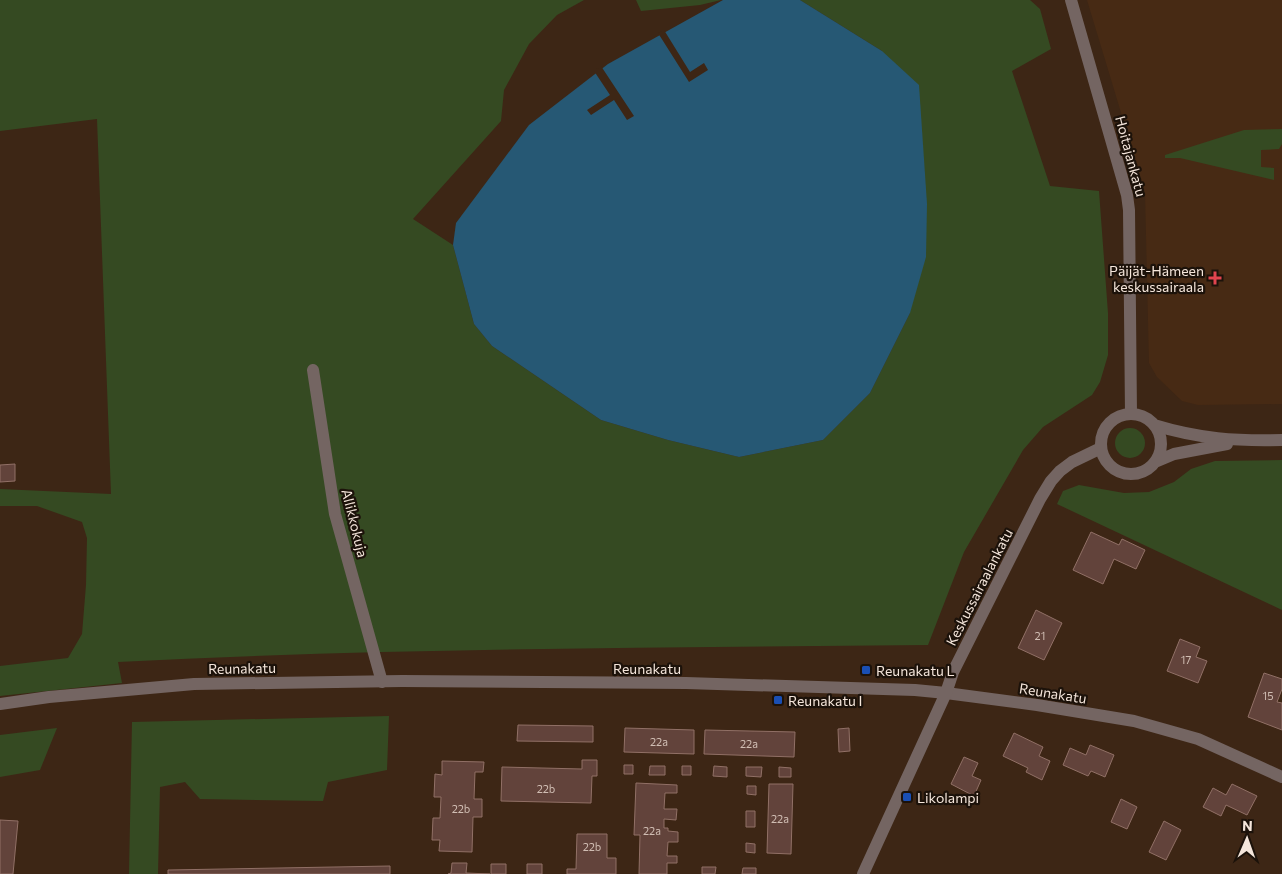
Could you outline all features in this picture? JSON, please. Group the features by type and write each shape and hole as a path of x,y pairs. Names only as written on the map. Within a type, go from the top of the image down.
{"street":[{"name":"Hoitajankatu","path":"1071,0 1127,194 1129,210 1131,414"},
{"name":"Allikkokuja","path":"313,370 335,514 382,682"},
{"path":"1155,462 1161,444 1159,434 1148,419 1140,415 1131,414 1121,416 1112,421 1104,433 1101,448 1104,458 1110,466 1124,472 1138,473 1147,469 1155,462 1174,454 1246,441"},
{"path":"1154,425 1199,437 1246,441 1282,440"},
{"name":"Keskussairaalankatu","path":"863,874 946,693 953,672 1043,493 1060,470 1078,458 1101,448"},
{"name":"Reunakatu","path":"0,704 49,697 194,684 382,682 686,683 915,690 1037,705 1134,721 1198,739 1282,777"}],"shaded area":[{"name":"Päijät-Hämeen keskussairaala","path":"1087,0 1282,0 1282,404 1198,405 1182,401 1157,377 1149,363 1145,192"}],"green space":[{"path":"0,0 584,0 557,15 529,44 504,90 501,121 413,219 453,245 474,324 492,346 601,420 668,440 739,457 823,440 870,393 910,313 882,51 800,0 1030,0 1040,9 1051,49 1012,71 1050,186 1099,191 1108,313 1108,355 1100,382 1092,395 1043,427 1023,450 964,552 928,645 422,651 118,662 122,683 0,696 0,666 68,658 82,634 87,538 82,522 37,506 0,506 0,489 111,494 97,119 0,131"},
{"path":"636,0 721,0 700,5 641,11"},
{"path":"1282,129 1282,144 1279,149 1261,150 1261,167 1274,168 1274,180 1180,158 1165,158 1165,155 1244,130"},
{"path":"1130,428 1136,429 1144,437 1144,449 1136,457 1130,458 1124,457 1116,449 1115,443 1116,437 1124,429"},
{"path":"1282,460 1282,610 1057,504 1063,491 1079,485 1124,493 1149,492 1174,482 1191,469 1215,461"},
{"path":"389,716 387,770 328,782 323,801 200,799 185,782 160,787 158,874 129,874 132,722"},
{"path":"57,728 40,770 0,777 0,735"}],"water":[{"path":"723,0 800,0 882,51 919,85 927,204 926,257 910,313 870,393 823,440 739,457 668,440 601,420 492,346 474,324 453,245 456,223 529,125 608,64"}],"pier":[{"path":"664,30 690,72 704,63 708,70 689,82 658,33"},
{"path":"601,66 634,116 627,120 614,100 591,115 587,110 610,95 594,71"}],"building":[{"path":"15,464 15,481 0,482 0,465"},
{"path":"1091,532 1119,545 1122,539 1145,550 1136,569 1114,559 1103,584 1073,570"},
{"path":"1036,610 1062,623 1044,660 1018,648"},
{"path":"1180,639 1200,647 1196,657 1207,661 1198,683 1167,671"},
{"path":"1264,673 1282,679 1282,689 1277,702 1282,703 1282,730 1248,717"},
{"path":"518,725 593,726 593,742 517,741"},
{"path":"625,728 694,730 694,754 624,752"},
{"path":"849,728 850,751 839,752 838,729"},
{"path":"705,730 795,732 794,757 704,754"},
{"path":"1014,733 1043,747 1039,756 1050,761 1042,780 1026,772 1028,768 1003,756"},
{"path":"1090,745 1114,755 1105,777 1091,771 1088,776 1063,765 1070,748 1086,755"},
{"path":"964,757 978,763 972,776 981,780 974,796 951,784"},
{"path":"582,760 597,760 597,776 592,776 591,803 501,801 502,767 582,769"},
{"path":"442,761 484,762 483,772 475,772 474,799 482,799 482,817 473,817 472,852 439,851 440,840 432,840 433,818 440,818 441,797 434,797 435,774 442,775"},
{"path":"624,765 633,765 633,774 624,774"},
{"path":"650,766 665,766 665,775 649,775"},
{"path":"682,766 691,766 691,775 682,775"},
{"path":"714,766 727,767 727,777 713,776"},
{"path":"746,767 762,767 761,777 746,776"},
{"path":"779,767 791,768 791,777 779,777"},
{"path":"636,783 677,785 677,793 665,793 664,809 677,809 676,820 664,819 664,828 668,828 668,831 678,832 678,842 668,842 667,856 677,856 677,863 667,863 667,874 639,874 640,835 634,835"},
{"path":"769,784 793,784 791,854 767,853"},
{"path":"1232,784 1257,796 1247,815 1226,805 1221,816 1203,807 1213,788 1226,795"},
{"path":"747,786 756,786 756,795 747,794"},
{"path":"1121,799 1137,807 1127,829 1111,822"},
{"path":"746,811 755,811 755,827 746,827"},
{"path":"0,820 18,821 13,874 0,874"},
{"path":"1164,821 1181,830 1166,860 1149,852"},
{"path":"577,834 607,834 607,858 616,858 616,874 567,874 567,869 576,869"},
{"path":"746,843 755,844 755,853 746,852"},
{"path":"452,863 467,863 466,873 490,874 448,874 451,873"},
{"path":"491,864 506,864 506,874 491,874"},
{"path":"527,864 542,864 542,874 527,874"},
{"path":"390,866 390,874 168,874 168,870"},
{"path":"702,867 716,867 715,874 702,874"},
{"path":"743,868 756,868 756,874 742,874"}],"place":[{"name":"Päijät-Hämeen keskussairaala","path":"1215,278"},
{"name":"Reunakatu L","path":"866,670"},
{"name":"Reunakatu I","path":"778,700"},
{"name":"Likolampi","path":"907,797"}]}
